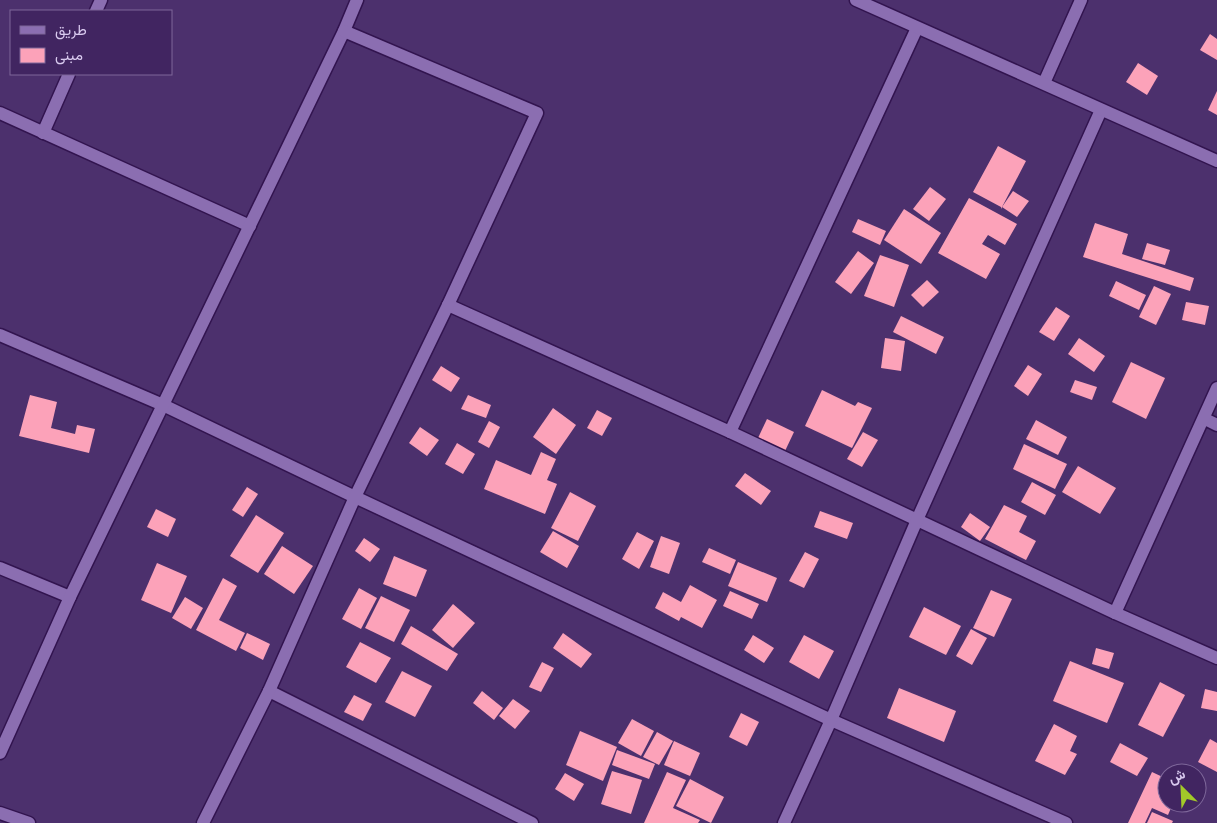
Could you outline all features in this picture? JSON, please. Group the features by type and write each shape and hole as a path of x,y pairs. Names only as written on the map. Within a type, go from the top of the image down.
{"street":[{"path":"0,753 70,597 344,31 356,0"},
{"path":"856,0 1217,161"},
{"path":"1044,83 1081,0"},
{"path":"730,432 916,28"},
{"path":"203,823 269,691 355,497 448,304 536,112 344,31"},
{"path":"43,133 69,75"},
{"path":"784,823 831,720 917,520 1101,110"},
{"path":"0,112 250,226"},
{"path":"448,304 730,432 1115,613 1217,658"},
{"path":"0,334 163,406 831,720 1066,823"},
{"path":"1115,613 1217,388"},
{"path":"1204,419 1217,425"},
{"path":"0,568 70,597"},
{"path":"269,691 532,823"},
{"path":"0,813 29,823"}],"building":[{"path":"1210,34 1217,39 1217,60 1200,50"},
{"path":"1138,63 1158,76 1147,95 1126,82"},
{"path":"1217,91 1217,115 1208,110"},
{"path":"998,146 1026,161 1001,209 1001,207 973,192"},
{"path":"930,187 946,199 929,221 913,209"},
{"path":"1013,191 1029,201 1017,217 1002,207"},
{"path":"969,198 1017,224 1005,245 988,235 982,244 1000,254 986,279 938,253"},
{"path":"904,209 941,233 921,264 884,240"},
{"path":"858,219 886,231 880,245 852,232"},
{"path":"1095,223 1128,234 1122,254 1194,278 1190,291 1083,257"},
{"path":"1147,243 1170,250 1165,265 1142,259"},
{"path":"858,251 874,263 851,294 835,282"},
{"path":"880,255 909,265 894,307 864,296"},
{"path":"927,280 939,292 923,307 911,295"},
{"path":"1116,281 1146,295 1139,310 1109,296"},
{"path":"1154,286 1171,294 1156,325 1139,317"},
{"path":"1186,302 1209,306 1205,325 1182,320"},
{"path":"1056,307 1070,316 1054,341 1039,332"},
{"path":"901,316 944,337 936,354 893,332"},
{"path":"885,338 905,341 901,371 881,368"},
{"path":"1079,338 1105,356 1094,372 1068,354"},
{"path":"1131,362 1165,378 1146,419 1112,402"},
{"path":"1028,365 1042,374 1028,396 1014,386"},
{"path":"441,366 460,378 451,392 432,380"},
{"path":"1075,380 1097,387 1092,400 1070,392"},
{"path":"822,390 855,406 858,402 872,408 852,448 805,426"},
{"path":"30,395 57,402 51,428 75,434 77,425 95,429 89,453 19,436"},
{"path":"468,395 491,405 486,418 461,409"},
{"path":"553,408 576,425 556,454 533,437"},
{"path":"597,410 612,418 602,436 587,428"},
{"path":"767,419 794,432 785,451 758,438"},
{"path":"1036,420 1067,437 1058,455 1026,439"},
{"path":"489,421 500,427 489,448 478,442"},
{"path":"420,427 439,440 427,456 409,443"},
{"path":"863,432 878,440 862,467 847,459"},
{"path":"457,443 475,454 463,474 445,464"},
{"path":"1024,444 1067,464 1055,489 1013,469"},
{"path":"541,452 556,459 547,480 557,484 545,514 484,489 496,460 531,475"},
{"path":"1078,466 1116,488 1100,514 1062,492"},
{"path":"745,473 771,491 761,505 735,486"},
{"path":"1032,482 1056,495 1045,515 1021,502"},
{"path":"247,487 258,494 243,517 232,510"},
{"path":"570,492 596,506 578,541 551,528"},
{"path":"1004,505 1027,516 1019,532 1036,541 1026,560 985,539"},
{"path":"156,509 176,519 168,537 147,527"},
{"path":"820,511 853,523 847,539 814,527"},
{"path":"970,513 990,527 980,541 961,527"},
{"path":"256,515 284,533 258,573 230,556"},
{"path":"553,531 579,546 567,568 540,552"},
{"path":"637,532 654,541 639,569 622,559"},
{"path":"661,536 680,543 669,574 650,567"},
{"path":"364,538 380,549 370,562 355,551"},
{"path":"282,546 313,566 294,594 264,574"},
{"path":"709,548 736,560 730,574 702,562"},
{"path":"805,552 819,559 804,588 789,581"},
{"path":"394,556 427,570 416,597 383,584"},
{"path":"738,562 777,578 767,602 728,586"},
{"path":"157,563 187,576 171,613 141,600"},
{"path":"223,578 237,586 219,620 245,633 236,651 196,630"},
{"path":"690,585 717,600 702,628 681,617 679,621 655,608 663,592 681,602"},
{"path":"359,588 377,598 361,629 342,619"},
{"path":"991,590 1012,599 994,637 973,628"},
{"path":"730,591 759,604 752,619 723,606"},
{"path":"381,596 410,610 394,642 365,628"},
{"path":"185,597 203,608 191,629 172,618"},
{"path":"453,604 475,623 453,648 432,630"},
{"path":"924,607 961,626 946,655 909,637"},
{"path":"411,626 458,654 447,671 401,644"},
{"path":"971,629 987,638 972,665 956,656"},
{"path":"247,633 270,644 263,660 240,648"},
{"path":"563,633 592,654 581,668 553,648"},
{"path":"753,635 774,648 764,663 744,650"},
{"path":"804,635 834,651 819,679 789,662"},
{"path":"360,642 391,658 376,683 346,667"},
{"path":"1096,648 1114,653 1109,669 1092,664"},
{"path":"1070,661 1124,683 1107,723 1053,701"},
{"path":"542,662 554,668 541,692 529,687"},
{"path":"402,671 432,686 415,717 385,702"},
{"path":"1160,682 1185,695 1163,737 1138,725"},
{"path":"899,688 956,711 944,742 887,718"},
{"path":"1205,689 1217,692 1217,711 1201,708"},
{"path":"482,691 503,708 494,720 473,703"},
{"path":"354,695 372,704 363,721 344,712"},
{"path":"513,699 530,711 515,729 499,716"},
{"path":"741,713 759,722 747,746 729,737"},
{"path":"632,719 654,731 641,756 618,743"},
{"path":"1054,724 1077,736 1070,751 1077,754 1065,775 1035,761"},
{"path":"580,731 617,747 603,781 566,765"},
{"path":"657,732 673,741 659,765 643,757"},
{"path":"1210,739 1217,743 1217,772 1207,767 1207,763 1198,762"},
{"path":"674,741 700,753 690,776 664,765"},
{"path":"1120,743 1148,758 1137,776 1110,762"},
{"path":"617,750 655,764 649,779 612,765"},
{"path":"612,771 642,780 631,814 601,804"},
{"path":"667,772 686,780 673,808 700,820 698,823 644,823"},
{"path":"1152,772 1157,774 1157,810 1152,808 1145,823 1128,823"},
{"path":"565,773 584,784 574,801 555,789"},
{"path":"690,779 724,797 711,823 676,806"},
{"path":"1152,812 1173,821 1172,823 1147,823"}]}
